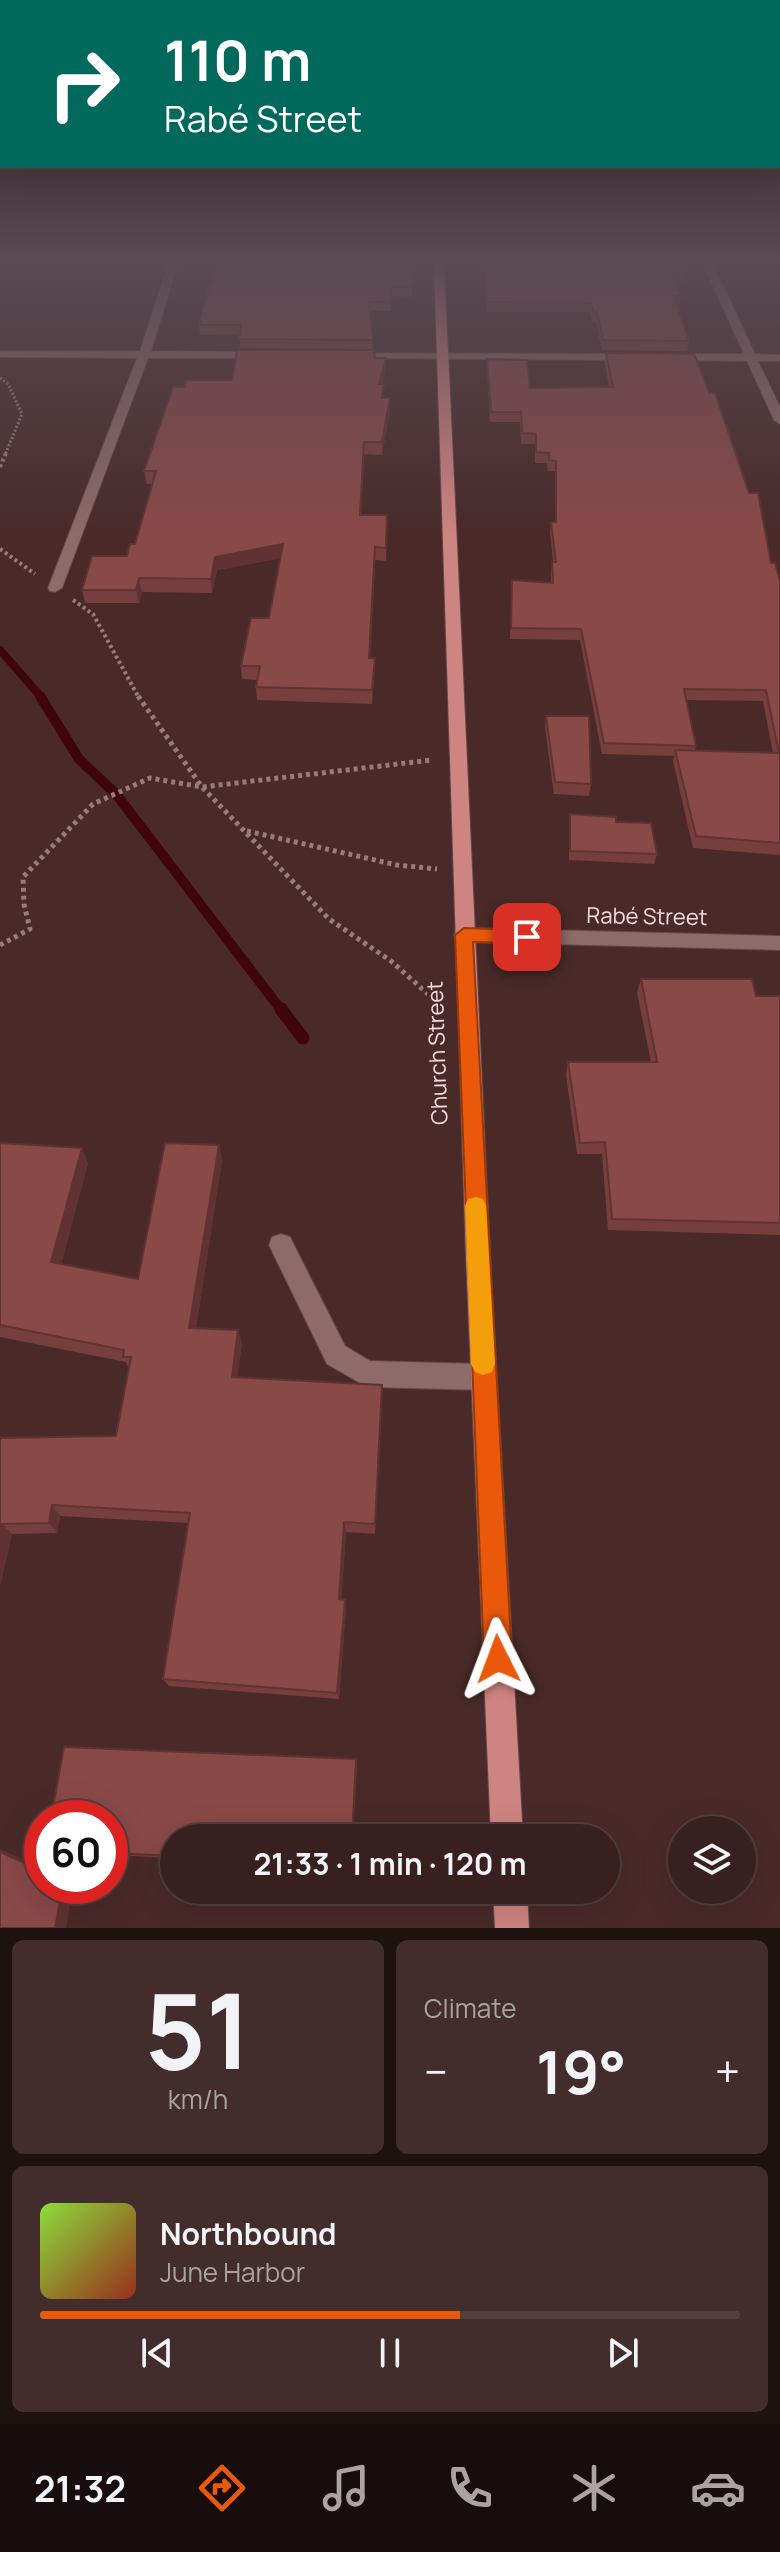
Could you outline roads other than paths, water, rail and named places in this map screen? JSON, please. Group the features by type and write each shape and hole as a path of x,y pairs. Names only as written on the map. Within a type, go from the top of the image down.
{"main road":[{"name":"Church Street","path":"443,355 468,1030 506,1824"},
{"path":"511,1904 512,1928"}],"street":[{"path":"0,354 283,355"},
{"path":"750,354 780,420"},
{"path":"55,588 144,355"},
{"path":"329,355 641,357"},
{"path":"657,357 780,358"},
{"name":"Rabé Street","path":"464,935 780,943"},
{"path":"281,1245 336,1355 367,1374 484,1377"}],"waterway":[{"path":"0,650 42,698"},
{"path":"40,696 79,759 116,794 282,1011"},
{"path":"281,1009 303,1038"}]}
